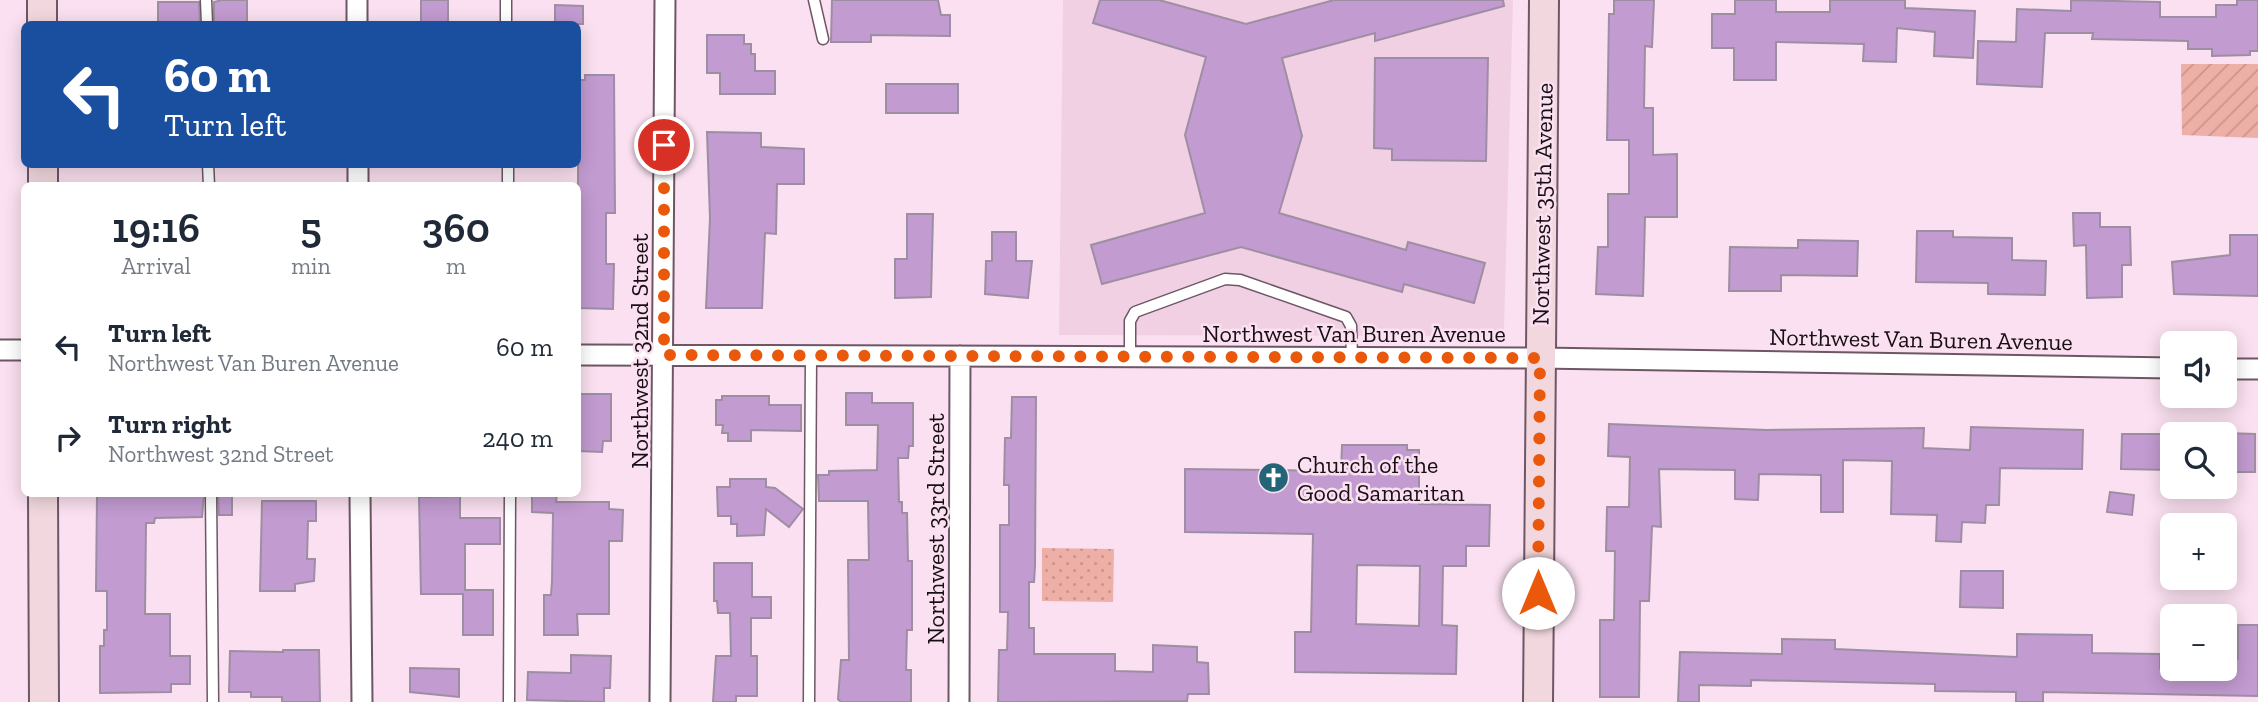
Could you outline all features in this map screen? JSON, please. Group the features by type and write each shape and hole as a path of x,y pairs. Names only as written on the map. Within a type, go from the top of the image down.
{"main road":[{"path":"42,0 42,21"},
{"name":"Northwest 35th Avenue","path":"1538,702 1544,0"},
{"path":"43,497 44,702"}],"street":[{"path":"357,0 357,21"},
{"name":"Northwest 32nd Street","path":"660,702 665,0"},
{"path":"0,350 21,350"},
{"name":"Northwest Van Buren Avenue","path":"581,355 1540,358 2160,368"},
{"name":"Northwest 33rd Street","path":"959,702 960,356"},
{"path":"2237,369 2258,369"},
{"path":"360,497 362,702"}],"lane":[{"path":"206,0 207,21"},
{"path":"506,0 506,21"},
{"path":"814,0 822,39"},
{"path":"1130,357 1130,321 1135,312 1225,279 1240,280 1346,317 1351,326 1352,357"},
{"path":"809,702 811,356"},
{"path":"211,497 213,702"},
{"path":"509,702 510,497"}],"shaded area":[{"path":"1063,0 1513,0 1504,329 1499,336 1059,335"},
{"path":"2181,64 2258,64 2258,138 2182,135"},
{"path":"1042,548 1114,549 1113,602 1042,601"}],"building":[{"path":"247,0 247,21 214,21 214,2"},
{"path":"421,0 448,0 448,21 421,21"},
{"path":"832,0 938,0 941,15 950,15 950,36 871,35 871,42 831,42"},
{"path":"1100,0 1159,0 1246,24 1334,0 1503,0 1504,6 1375,41 1375,33 1282,58 1302,136 1279,213 1406,250 1408,242 1485,263 1474,303 1404,284 1402,292 1241,247 1102,284 1091,245 1205,213 1185,135 1206,57 1093,23"},
{"path":"1614,0 1654,0 1652,47 1645,46 1644,108 1653,108 1653,155 1677,154 1677,217 1645,217 1643,296 1596,294 1598,247 1608,247 1608,194 1629,194 1629,140 1607,140 1609,14 1614,14"},
{"path":"1735,0 1776,0 1776,12 1830,12 1830,0 1905,0 1905,8 1975,11 1973,58 1934,56 1935,32 1897,28 1896,62 1863,61 1864,44 1776,42 1776,80 1734,80 1734,48 1712,48 1712,14 1735,14"},
{"path":"2071,0 2160,2 2160,17 2216,17 2216,5 2237,5 2237,0 2258,0 2258,51 2250,51 2250,55 2212,56 2212,49 2188,49 2188,41 2092,39 2093,33 2045,33 2042,87 1977,84 1978,41 2016,42 2017,9 2071,11"},
{"path":"158,2 199,2 200,21 158,21"},
{"path":"555,5 583,6 583,24 581,21 555,21"},
{"path":"707,35 744,35 744,44 751,44 751,54 755,54 755,71 775,71 775,94 720,94 720,73 707,73"},
{"path":"1375,58 1488,58 1486,161 1392,160 1392,149 1374,148"},
{"path":"585,75 614,75 615,213 606,213 606,264 614,264 613,309 581,308 581,182 578,182 578,168 581,168 581,80 585,80"},
{"path":"886,84 958,84 958,113 886,113"},
{"path":"707,132 761,133 761,147 804,149 804,184 777,184 776,234 765,233 762,308 706,308 710,218"},
{"path":"2073,213 2100,213 2100,227 2130,227 2131,265 2122,265 2122,297 2087,298 2086,245 2074,246"},
{"path":"907,214 933,214 931,297 895,298 895,259 907,259"},
{"path":"1917,231 1953,231 1953,237 2012,238 2012,260 2046,261 2045,295 1988,294 1988,283 1916,282"},
{"path":"992,232 1016,232 1016,261 1032,261 1028,298 985,294 986,261 992,261"},
{"path":"2230,235 2258,235 2258,296 2174,294 2172,262 2230,255"},
{"path":"1798,240 1858,241 1857,276 1781,275 1781,291 1729,291 1730,247 1798,248"},
{"path":"846,393 872,393 872,403 913,403 913,446 909,446 908,458 898,458 899,502 902,502 902,513 907,513 908,561 912,561 912,630 907,630 906,670 911,670 911,702 841,702 838,699 841,660 849,660 848,560 869,560 868,501 819,501 818,475 829,475 829,471 877,470 878,425 846,425"},
{"path":"581,394 611,394 611,441 603,441 602,452 581,451"},
{"path":"722,396 769,396 769,405 801,405 801,431 751,430 751,441 728,441 728,433 722,433 723,425 716,425 716,400 722,400"},
{"path":"1012,397 1036,397 1035,566 1034,582 1029,582 1029,628 1034,628 1034,654 1115,654 1115,671 1153,672 1153,645 1197,647 1197,662 1208,663 1209,694 1188,694 1187,701 998,702 999,650 1007,650 1008,612 1000,612 1000,525 1009,525 1009,485 1004,485 1005,438 1011,438"},
{"path":"1609,424 1767,430 1924,428 1923,448 1970,450 1971,427 2083,430 2082,469 2000,468 1999,505 1986,505 1985,523 1962,522 1961,542 1936,541 1937,515 1891,514 1892,461 1843,460 1843,512 1821,512 1821,475 1759,474 1758,500 1735,499 1735,470 1659,469 1661,527 1652,526 1649,601 1640,601 1639,697 1600,697 1600,620 1614,620 1615,551 1606,551 1607,507 1629,507 1630,457 1608,456"},
{"path":"2237,433 2255,434 2255,472 2237,472"},
{"path":"2122,434 2160,434 2160,470 2121,469"},
{"path":"1342,445 1407,445 1407,450 1419,450 1419,504 1490,505 1489,546 1466,546 1466,566 1443,566 1442,625 1457,626 1456,674 1295,672 1295,632 1311,632 1313,534 1185,532 1185,469 1341,471","holes":["1357,565 1420,566 1419,626 1356,624"]},
{"path":"730,479 766,479 766,487 775,488 803,509 789,527 766,509 764,535 737,536 737,524 731,524 731,516 718,516 717,487 730,487"},
{"path":"2110,492 2134,495 2132,515 2107,512"},
{"path":"97,497 204,497 202,517 155,518 154,523 146,523 145,614 170,614 170,656 190,656 190,684 171,684 171,692 100,693 100,646 104,646 104,630 107,630 107,591 96,591"},
{"path":"218,497 232,497 232,515 219,515"},
{"path":"419,497 460,497 460,518 500,518 500,544 465,544 465,590 493,590 493,635 463,635 463,594 421,594"},
{"path":"532,497 557,497 556,502 609,502 609,509 623,510 622,541 609,541 609,614 577,614 578,635 544,635 544,595 551,595 553,513 532,512"},
{"path":"262,501 316,501 316,521 308,521 307,559 315,559 314,581 295,584 295,591 260,591"},
{"path":"714,563 752,563 752,597 771,597 771,618 751,618 751,656 757,656 757,696 736,696 736,702 713,702 716,656 731,656 730,613 718,613 717,601 714,601"},
{"path":"1961,571 2003,571 2003,608 1960,607"},
{"path":"2238,625 2258,625 2258,696 2043,692 2043,702 2016,702 2016,692 1935,691 1935,684 1751,680 1751,686 1699,685 1699,702 1678,702 1680,652 1782,654 1782,639 1835,640 1835,649 2017,657 2017,634 2092,635 2092,653 2160,654 2160,681 2237,681"},
{"path":"319,650 320,702 282,702 282,697 251,697 251,692 229,692 230,651"},
{"path":"571,655 611,656 610,688 604,688 604,702 527,700 528,672 571,673"},
{"path":"410,668 459,669 459,697 410,692"}],"place":[{"name":"Church of the Good Samaritan","path":"1274,478"}],"route":[{"path":"664,145 664,355 1540,358 1538,593"}]}
